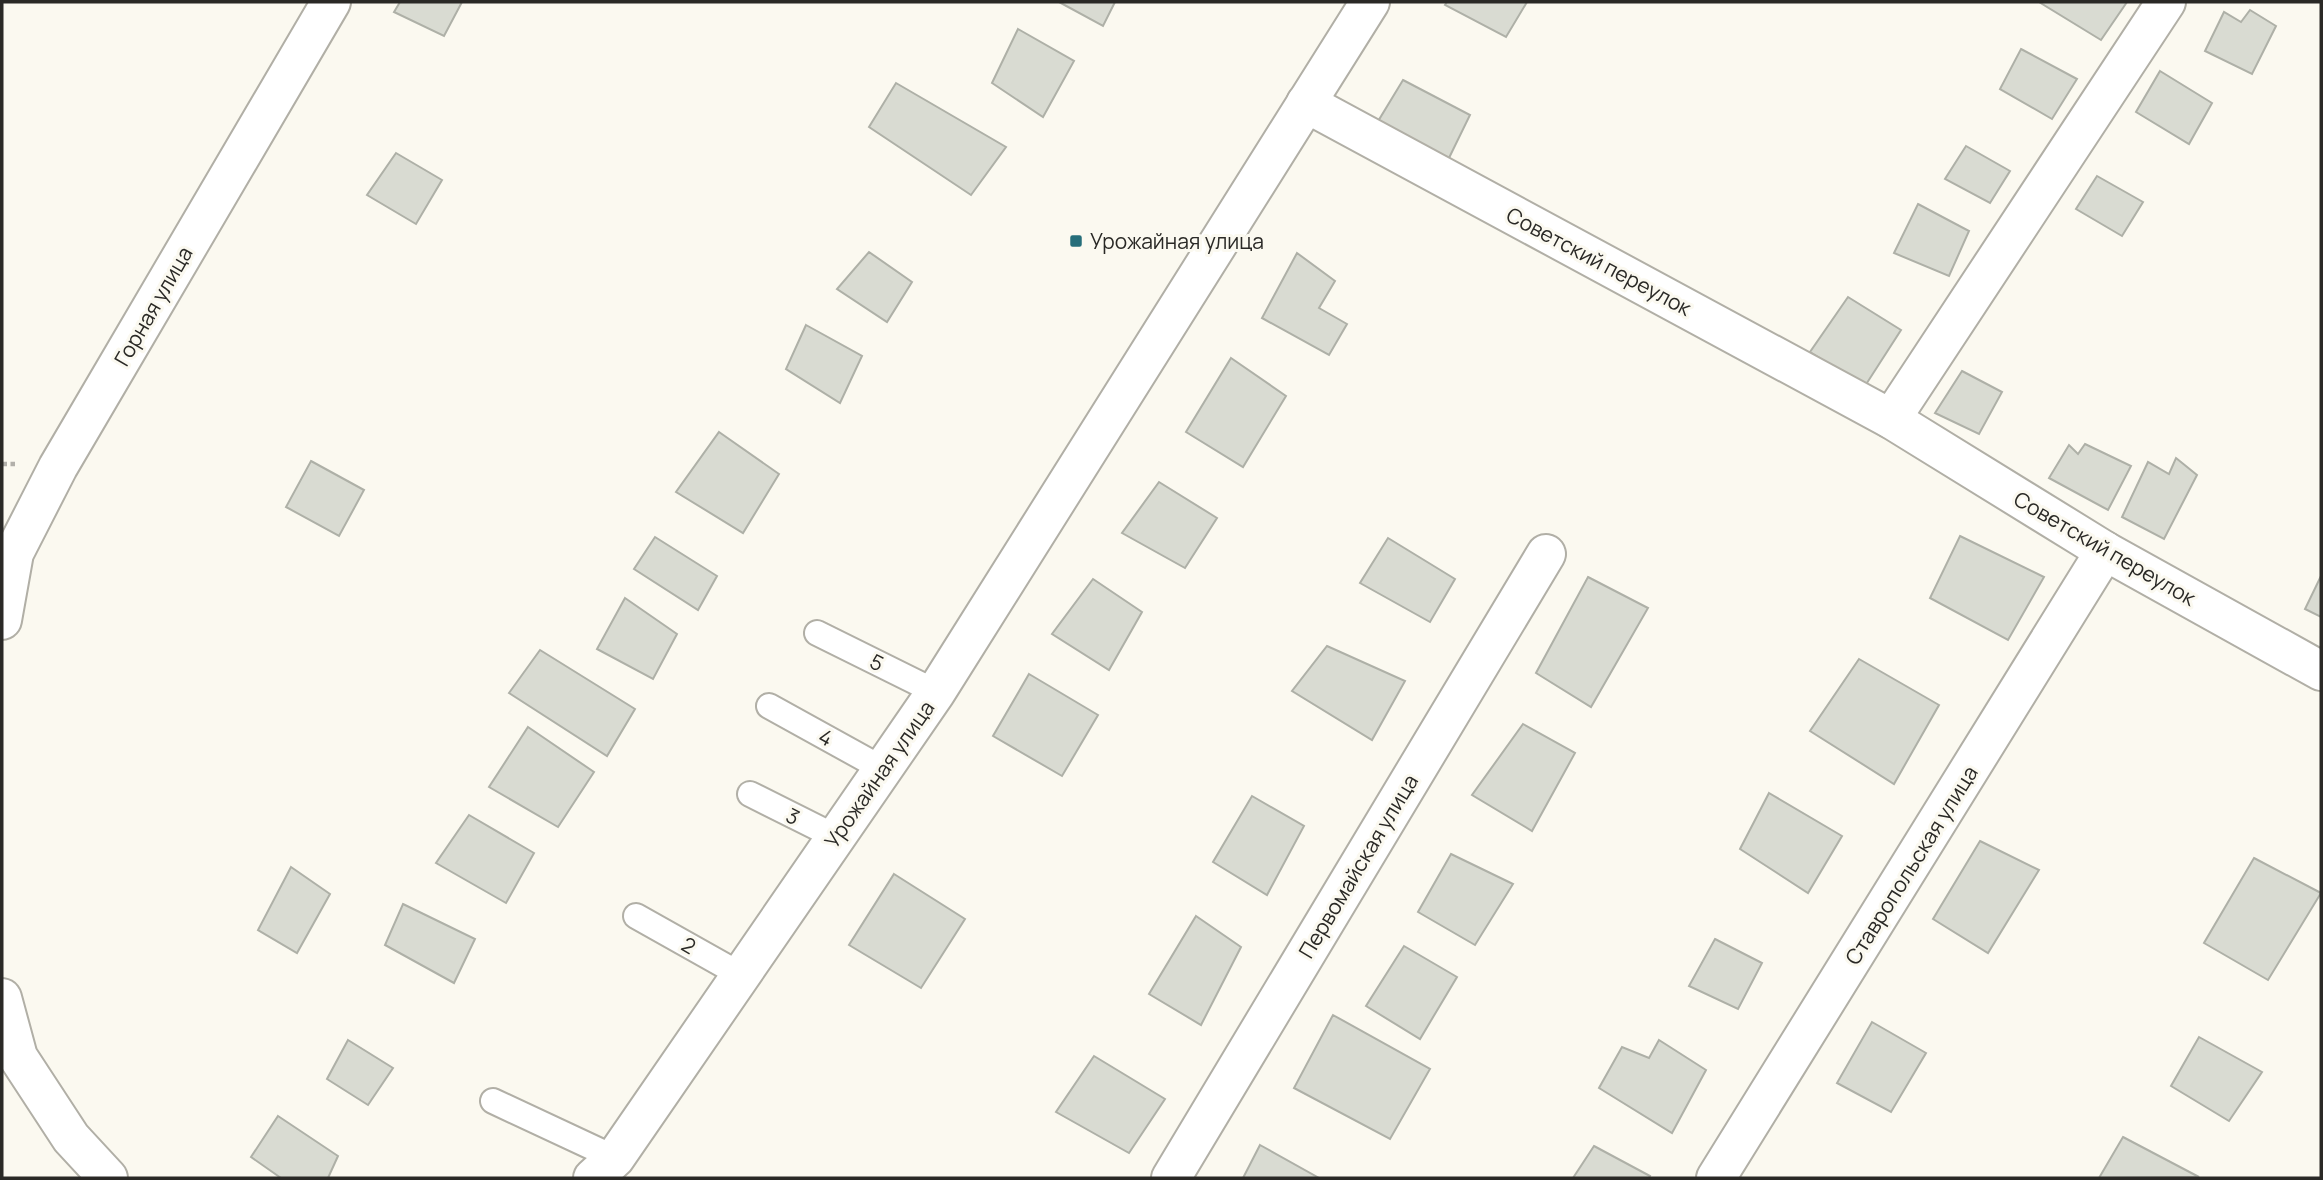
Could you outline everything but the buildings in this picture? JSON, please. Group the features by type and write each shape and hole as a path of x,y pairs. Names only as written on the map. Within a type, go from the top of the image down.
{"street":[{"name":"Горная улица","path":"2,620 13,553 58,467 331,2"},
{"name":"Урожайная улица","path":"604,1168 936,692 1370,2"},
{"path":"1891,419 2166,2"},
{"name":"Советский переулок","path":"1306,103 1891,419 2105,551 2321,671"},
{"name":"Ставропольская улица","path":"1716,1178 2105,551"},
{"name":"Первомайская улица","path":"1171,1178 1546,554"},
{"path":"2,998 19,1057 71,1138 108,1178"}],"lane":[{"name":"5","path":"817,632 936,692"},
{"name":"4","path":"769,705 883,769"},
{"name":"3","path":"750,794 836,837"},
{"name":"2","path":"636,916 741,975"},
{"path":"493,1101 604,1168"}],"place":[{"name":"Урожайная улица","path":"1076,241"}]}
